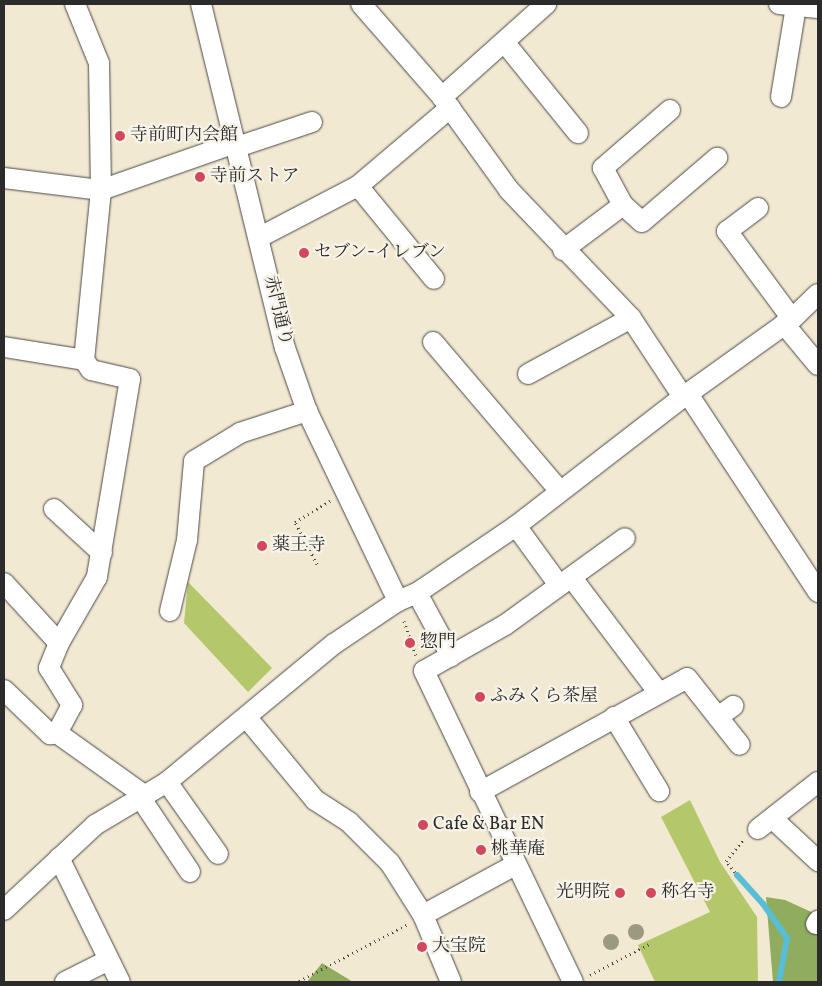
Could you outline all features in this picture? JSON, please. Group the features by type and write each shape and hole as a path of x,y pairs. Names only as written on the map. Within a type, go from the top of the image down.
{"street":[{"path":"4,690 50,734 57,732 72,705 49,668 59,643 97,577 130,379 91,370 84,360 101,190 99,63 74,4"},
{"name":"赤門通り","path":"201,4 260,237 285,348 306,411 398,602"},
{"path":"361,4 446,102 508,190 631,318 817,588"},
{"path":"260,237 358,186 546,4"},
{"path":"781,97 787,5 818,8"},
{"path":"505,43 578,133"},
{"path":"670,110 603,168 623,205 642,222 717,158"},
{"path":"4,178 101,190 312,122"},
{"path":"358,186 434,279"},
{"path":"564,250 623,205"},
{"path":"758,208 727,231 818,365"},
{"path":"5,905 95,826 167,782 247,718 334,644 398,602 417,593 516,526 685,395 788,321 818,294"},
{"path":"528,374 631,318"},
{"path":"433,342 560,492"},
{"path":"4,347 84,360"},
{"path":"170,611 187,540 194,461 240,433 306,411"},
{"path":"54,509 102,553"},
{"path":"516,526 566,582 659,693"},
{"path":"579,980 515,865 424,671 505,625 625,538"},
{"path":"4,583 59,643"},
{"path":"417,593 451,656"},
{"path":"480,792 687,678 726,711 740,745"},
{"path":"247,718 315,800 349,822 390,863 423,915 451,982"},
{"path":"614,718 659,791"},
{"path":"57,732 142,796 190,872"},
{"path":"167,782 218,854"},
{"path":"818,782 765,824 818,861"},
{"path":"58,858 120,982"},
{"path":"423,915 515,865"},
{"path":"65,982 109,960"}],"path":[{"path":"317,564 295,522 344,493"},
{"path":"735,872 726,861 738,844 765,824"},
{"path":"299,981 402,927"},
{"path":"579,980 649,944"}],"green space":[{"path":"188,582 272,668 248,692 184,623"},
{"path":"690,800 720,862 757,917 758,982 655,982 638,945 710,912 661,817"},
{"path":"766,897 785,900 818,915 818,982 773,982"},
{"path":"322,963 353,982 307,982"}],"waterway":[{"path":"737,875 763,904 787,938 779,982"}],"place":[{"name":"寺前町内会館","path":"120,136"},
{"name":"寺前ストア","path":"200,177"},
{"name":"セブン-イレブン","path":"304,253"},
{"name":"薬王寺","path":"262,546"},
{"name":"惣門","path":"410,643"},
{"name":"ふみくら茶屋","path":"480,697"},
{"name":"Cafe & Bar EN","path":"423,825"},
{"name":"桃華庵","path":"481,850"},
{"name":"光明院","path":"620,893"},
{"name":"称名寺","path":"651,893"},
{"name":"大宝院","path":"422,947"}]}
